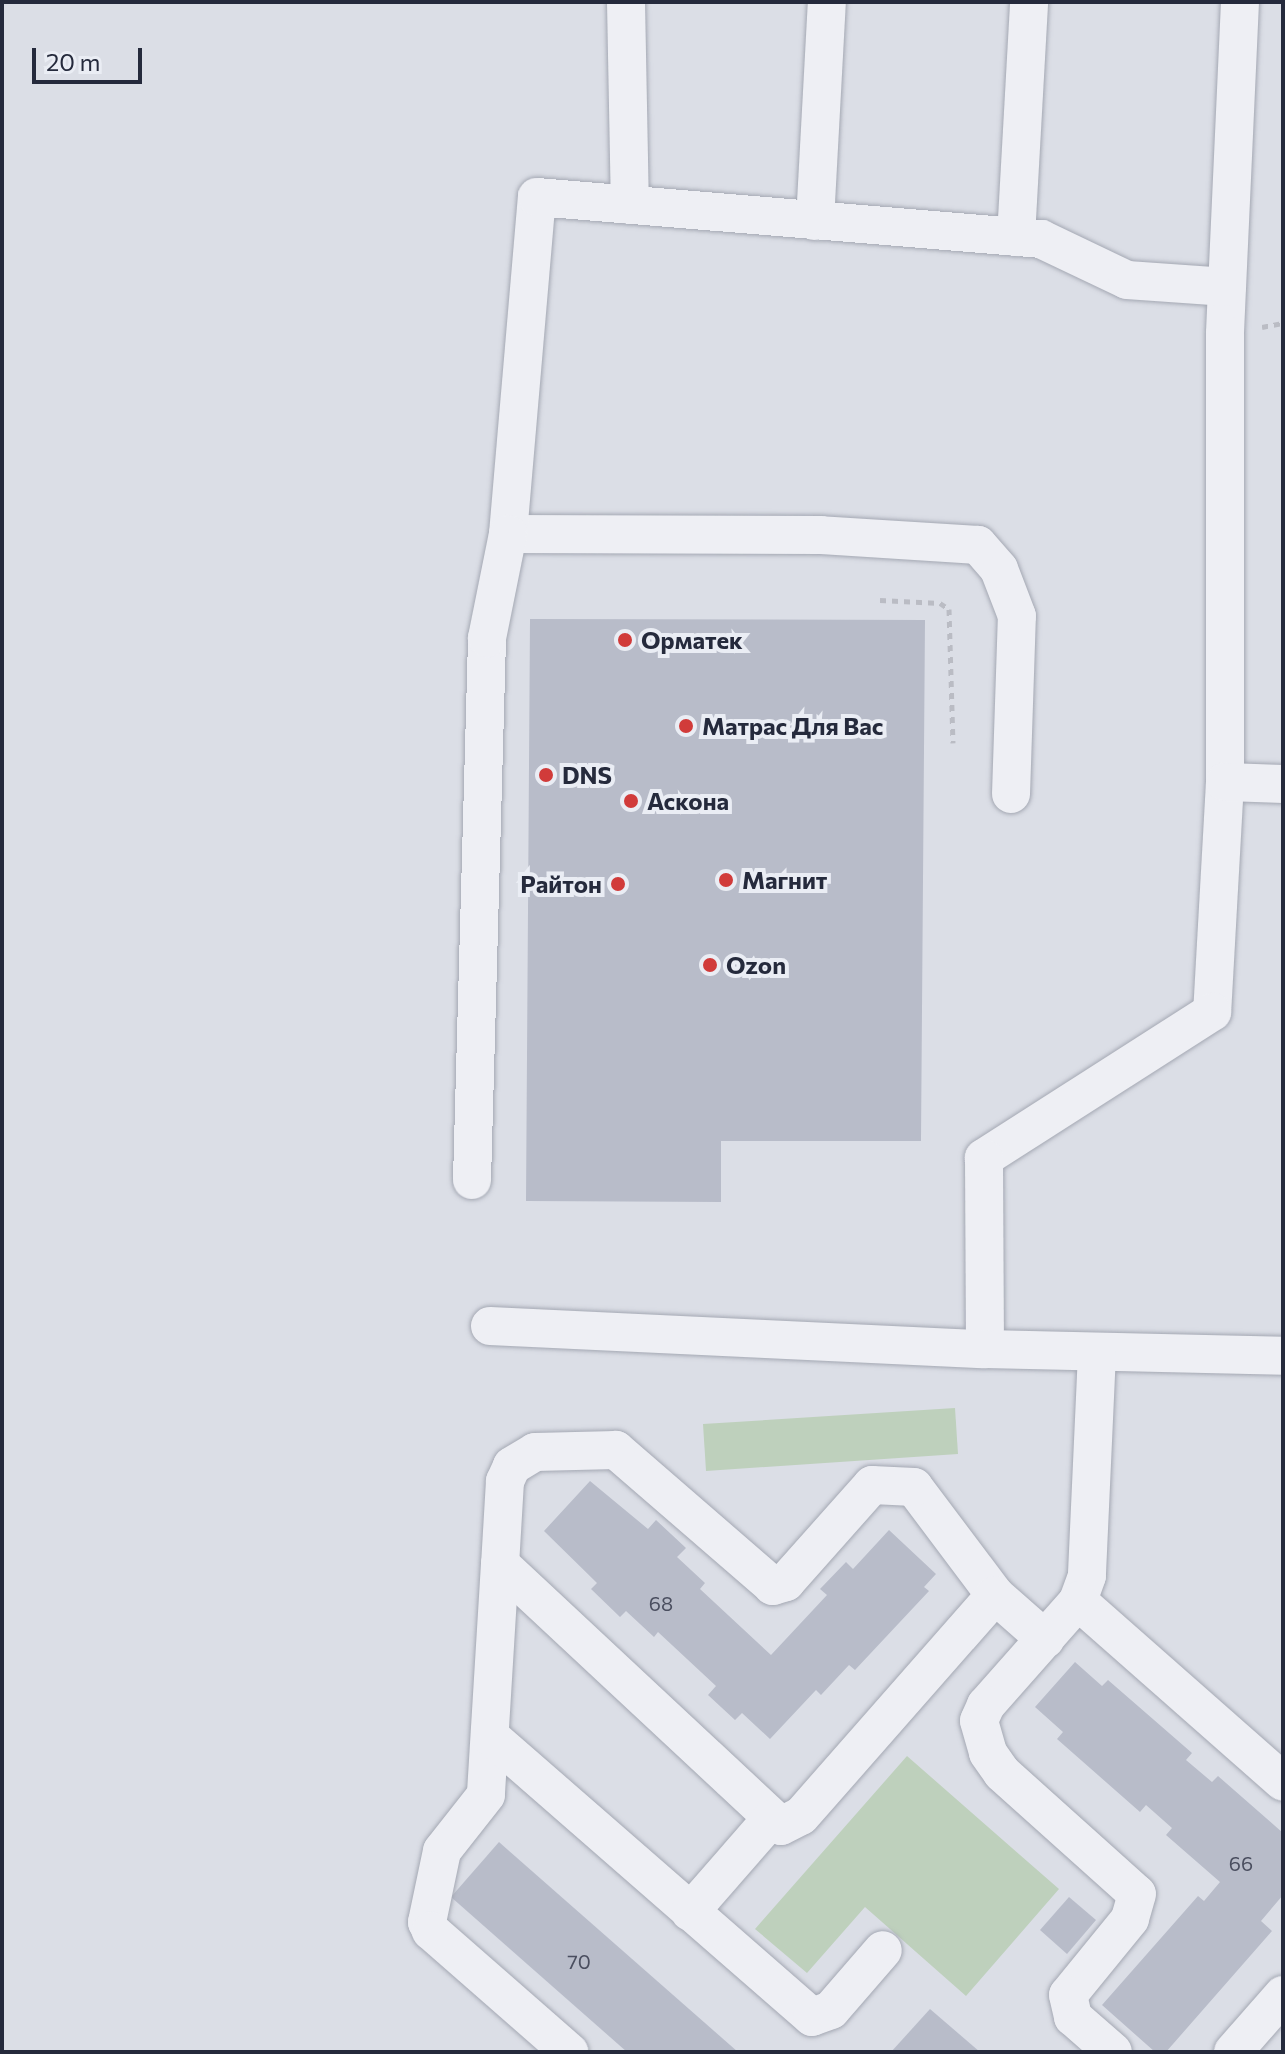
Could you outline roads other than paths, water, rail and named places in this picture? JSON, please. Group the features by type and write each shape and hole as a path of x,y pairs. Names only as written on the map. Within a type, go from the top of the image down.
{"lane":[{"path":"626,2 630,205"},
{"path":"815,221 827,2"},
{"path":"1016,237 1029,2"},
{"path":"985,1349 984,1158 1212,1012 1225,782 1227,287 1240,2"},
{"path":"472,1180 487,638 508,534 537,197 1041,239 1127,280 1227,287"},
{"path":"508,534 821,535 978,545 999,569 1017,616 1011,794"},
{"path":"1225,782 1283,784"},
{"path":"490,1326 985,1349 1283,1356"},
{"path":"1097,1353 1087,1576 1078,1601 986,1705 980,1728 1002,1773 1137,1894 1130,1919 1068,1995 1073,2017 1113,2052"},
{"path":"569,2052 431,1931 427,1922 442,1851 486,1795 505,1481 512,1466 535,1452 608,1447 773,1586 786,1582 872,1485 914,1487 995,1595 1045,1639"},
{"path":"500,1564 771,1819 792,1825 995,1595"},
{"path":"1078,1601 1283,1782"},
{"path":"491,1737 812,2017 831,2010 883,1950"},
{"path":"690,1912 771,1819"},
{"path":"1233,2052 1283,1995"}],"place":[{"name":"Орматек","path":"625,640"},
{"name":"Матрас Для Вас","path":"686,726"},
{"name":"DNS","path":"546,775"},
{"name":"Аскона","path":"631,801"},
{"name":"Магнит","path":"726,880"},
{"name":"Райтон","path":"618,884"},
{"name":"Ozon","path":"710,965"}]}
